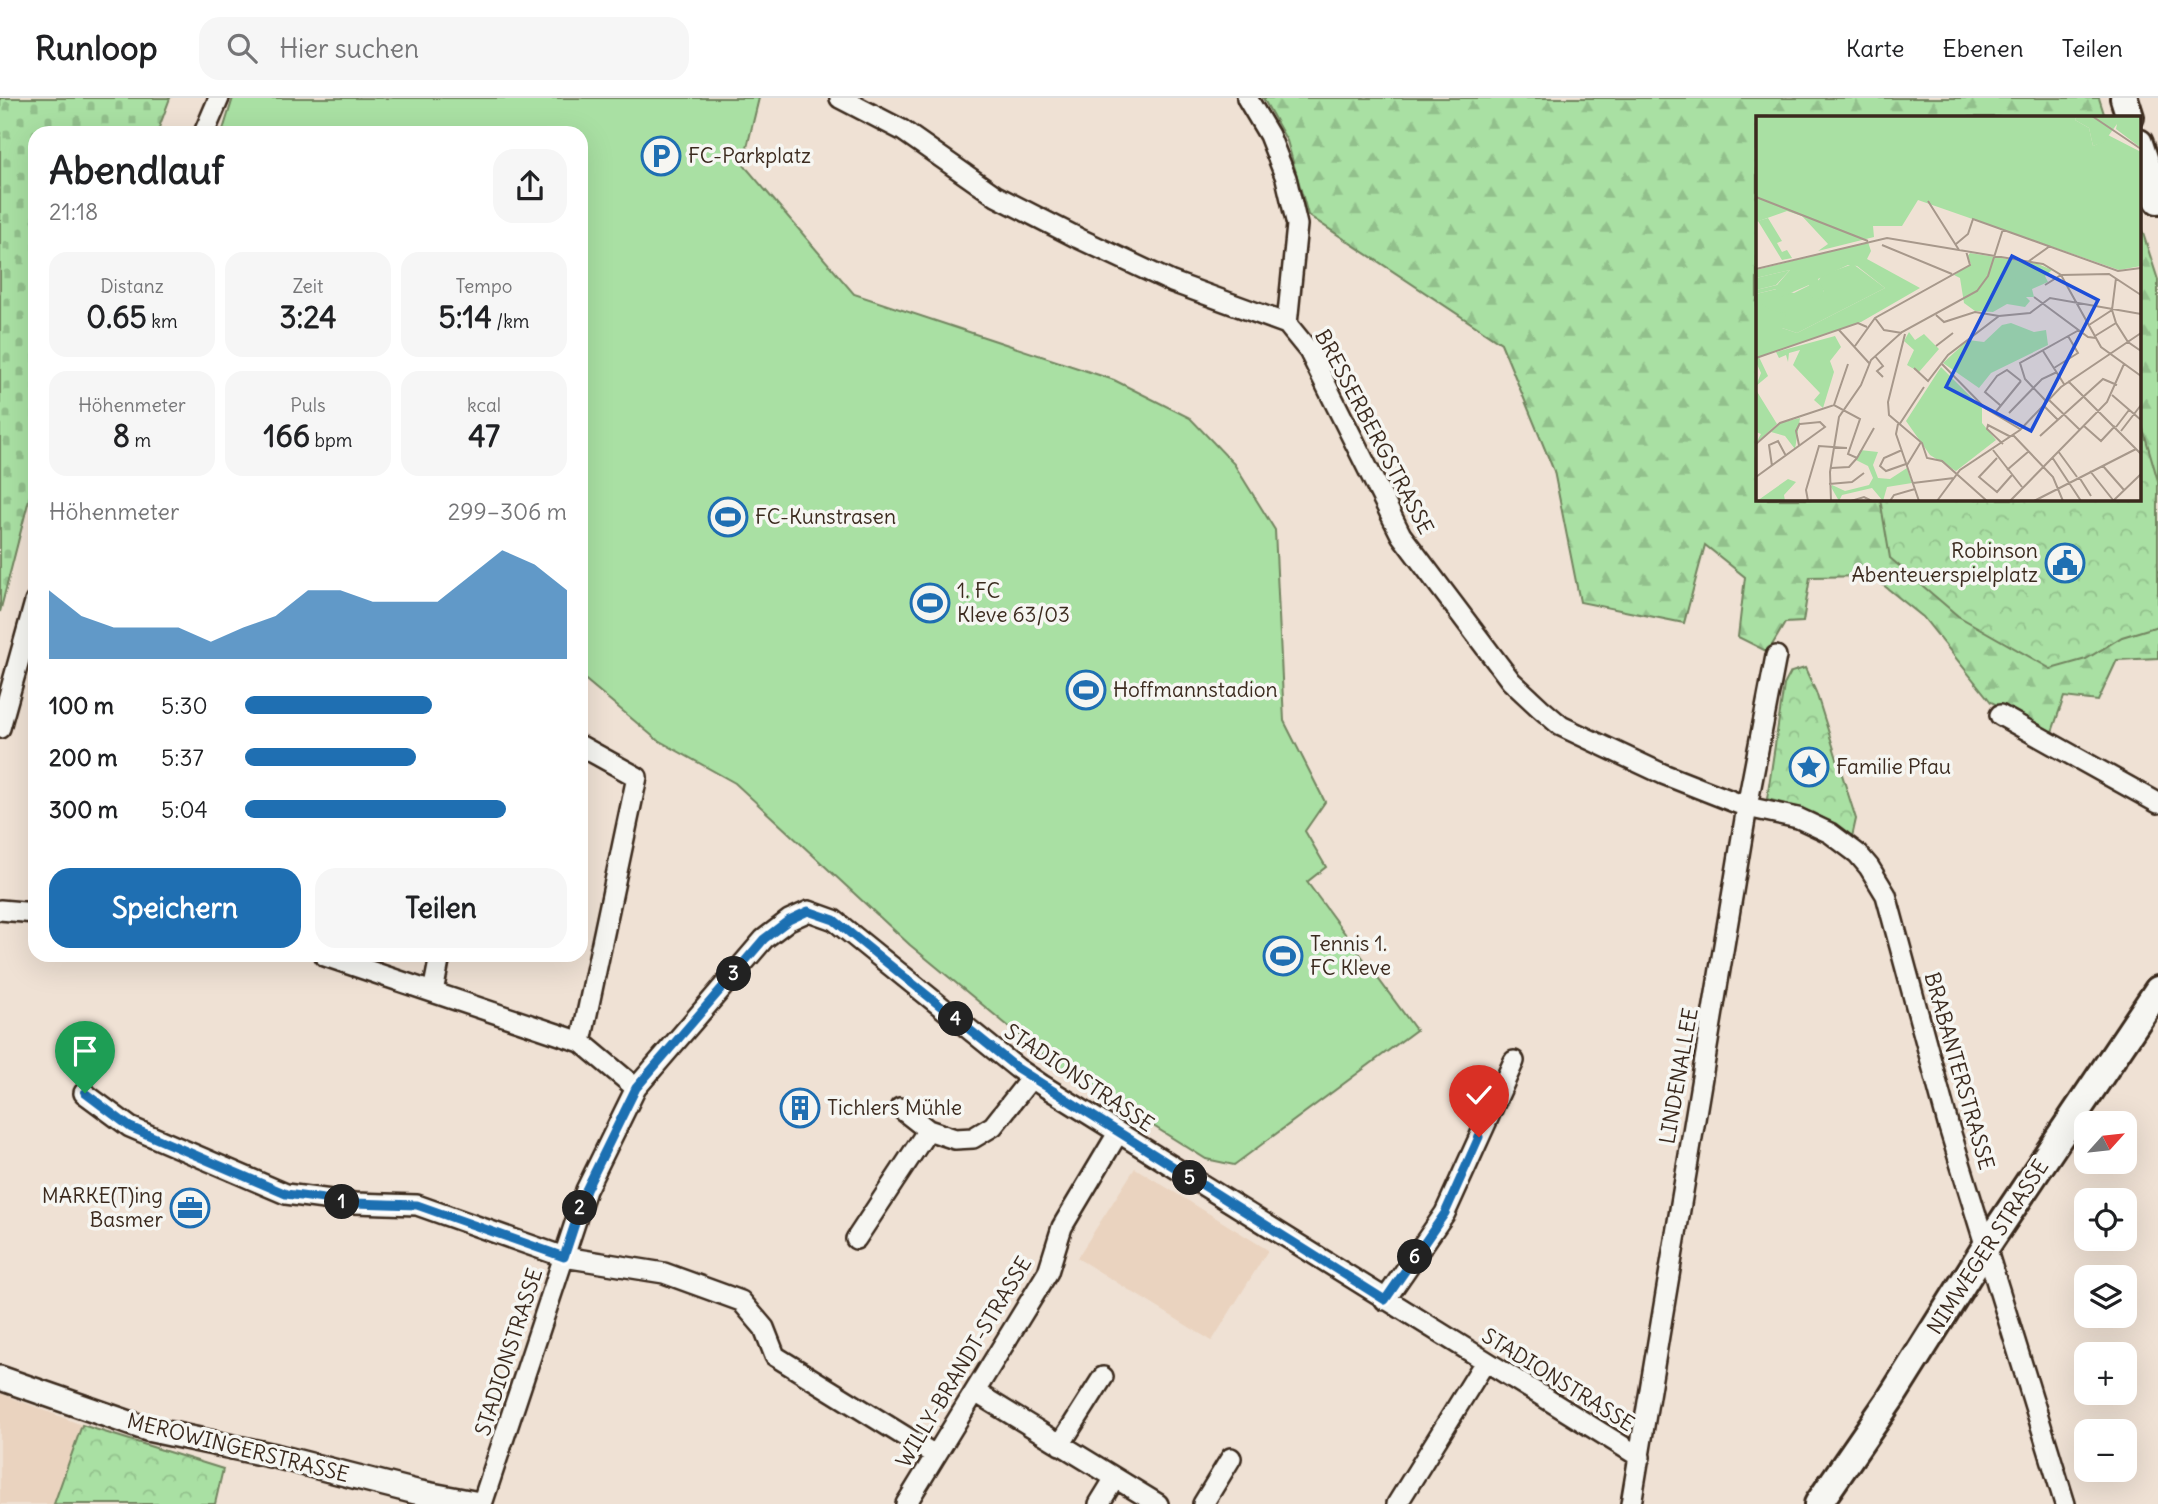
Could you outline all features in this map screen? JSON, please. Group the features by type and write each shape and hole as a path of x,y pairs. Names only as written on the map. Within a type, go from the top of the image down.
{"main road":[{"path":"2124,98 2130,116"},
{"path":"2140,146 2158,200"},
{"name":"NIMWEGER STRASSE","path":"1818,1504 1891,1398 1987,1245 2158,990"}],"street":[{"path":"207,126 219,98"},
{"name":"BRESSERBERGSTRASSE","path":"840,98 902,130 996,196 1078,238 1172,282 1287,324 1309,351 1401,535 1511,681 1560,726 1663,774 1747,807"},
{"path":"1247,98 1274,146 1286,178 1297,226 1287,324"},
{"path":"0,728 28,627"},
{"name":"LINDENALLEE","path":"1631,1504 1747,807 1776,656"},
{"path":"2000,715 2158,803"},
{"path":"580,1042 637,777 588,750"},
{"name":"BRABANTERSTRASSE","path":"1747,807 1798,818 1830,833 1858,854 1886,895 1948,1124 2065,1504"},
{"path":"0,910 28,912"},
{"name":"STADIONSTRASSE","path":"481,1504 586,1190 636,1088 764,939 789,920 808,911 834,920 1031,1077 1640,1457"},
{"path":"343,962 580,1042 636,1088"},
{"path":"433,992 439,962"},
{"path":"1385,1300 1445,1213 1514,1060"},
{"path":"900,1108 928,1130 955,1139 973,1138 993,1126 1031,1077"},
{"path":"85,1093 130,1127 286,1194 354,1203 417,1205 564,1257 664,1273 741,1301 764,1328 775,1356 934,1455"},
{"path":"856,1239 928,1130"},
{"name":"WILLY-BRANDT-STRASSE","path":"906,1504 1048,1272 1062,1227 1118,1133"},
{"path":"1397,1504 1485,1362"},
{"path":"1060,1445 1103,1377"},
{"name":"MEROWINGERSTRASSE","path":"0,1378 147,1429 275,1456 414,1498 481,1504"},
{"path":"975,1392 1158,1504"},
{"path":"1203,1504 1231,1458"},
{"path":"1099,1504 1115,1478"}],"shaded area":[{"path":"1135,1168 1268,1250 1212,1341 1077,1258"},
{"path":"0,1393 82,1425 54,1504 0,1504"}],"green space":[{"path":"0,98 170,98 160,126 28,126 28,503 0,612"},
{"name":"1. FC Kleve 63/03","path":"233,98 759,98 743,164 854,294 1114,380 1190,418 1234,464 1275,530 1284,721 1325,802 1305,831 1326,867 1307,882 1416,1030 1234,1165 1206,1159 1053,1063 910,945 735,783 656,739 588,682 588,126 224,126"},
{"path":"1263,98 2099,98 2105,116 1756,116 1756,500 2140,500 2140,224 2158,280 2158,658 2117,660 2098,701 2064,697 2052,732 1991,702 1923,617 1872,576 1810,577 1803,622 1785,623 1768,652 1738,637 1745,577 1705,545 1684,623 1580,602 1554,471 1501,343 1308,215 1287,141"},
{"path":"2140,418 2158,481 2158,626 2122,637 2086,659 2051,669 1958,616 1890,558 1880,500 2140,500"},
{"path":"1805,668 1816,692 1856,819 1852,837 1812,813 1767,799 1784,685 1791,672"},
{"path":"82,1425 223,1469 215,1504 54,1504"}],"place":[{"name":"FC-Parkplatz","path":"661,156"},
{"name":"FC-Kunstrasen","path":"728,517"},
{"name":"Robinson Abenteuerspielplatz","path":"2065,563"},
{"name":"1. FC Kleve 63/03","path":"930,603"},
{"name":"Hoffmannstadion","path":"1086,690"},
{"name":"Familie Pfau","path":"1809,767"},
{"name":"Tennis 1. FC Kleve","path":"1283,956"},
{"name":"Tichlers Mühle","path":"800,1108"},
{"name":"MARKE(T)ing Basmer","path":"190,1208"}],"route":[{"path":"85,1093 130,1127 286,1194 354,1203 417,1205 564,1257 586,1190 636,1088 764,939 789,920 808,911 834,920 1017,1068 1042,1085 1385,1300 1445,1213 1479,1137"}]}
